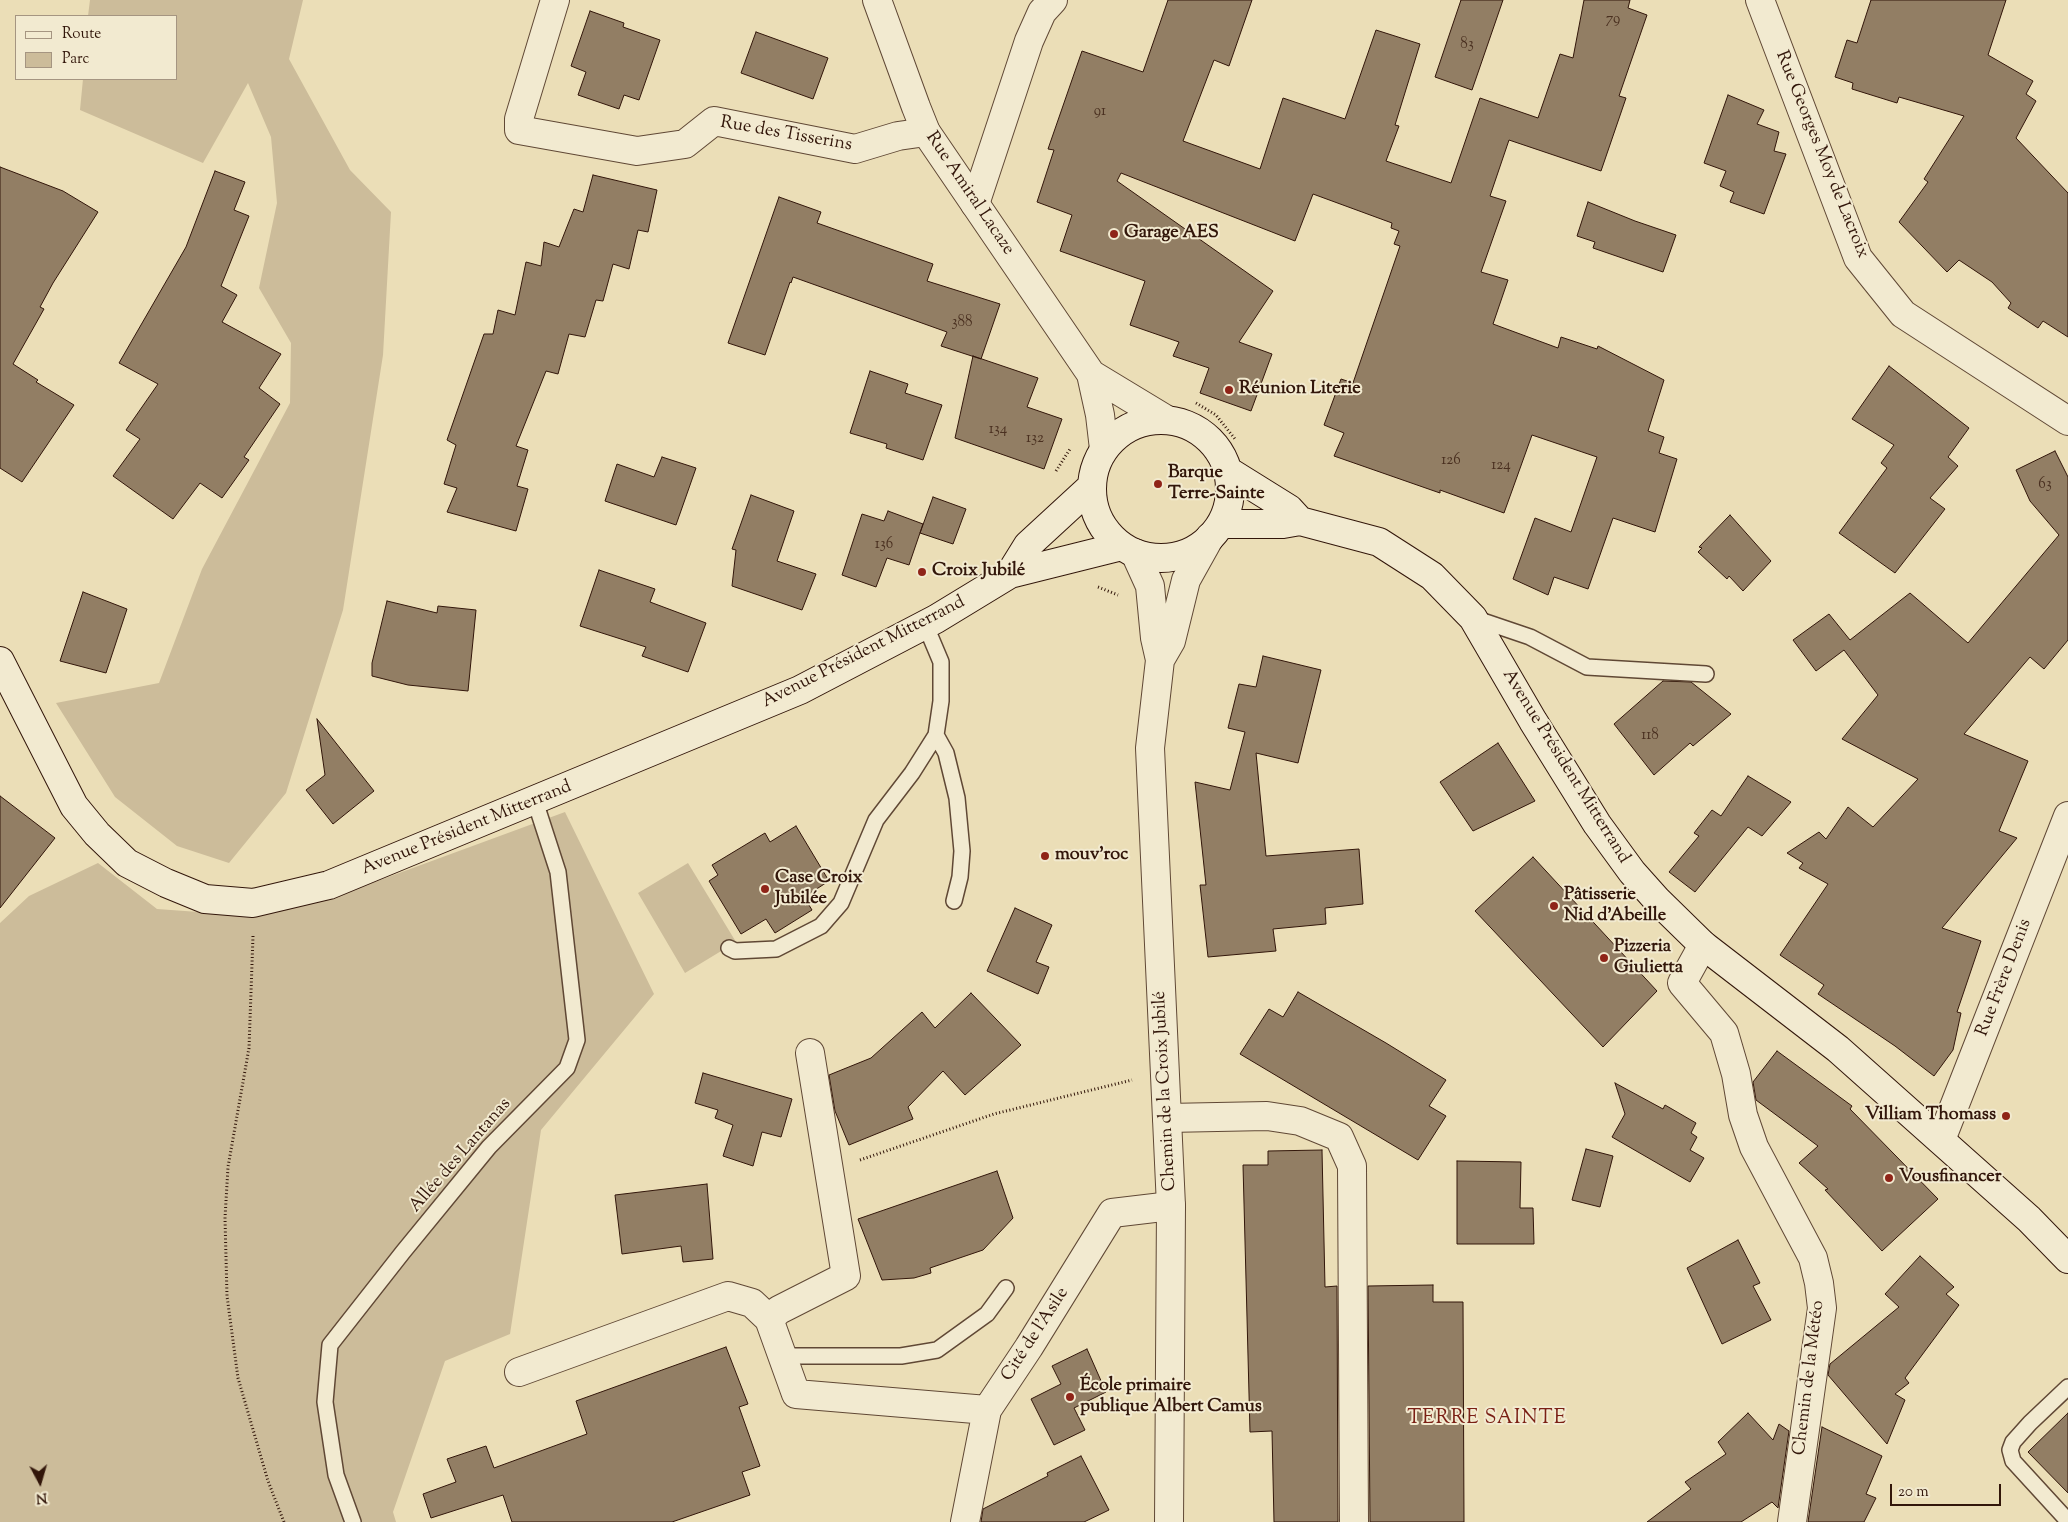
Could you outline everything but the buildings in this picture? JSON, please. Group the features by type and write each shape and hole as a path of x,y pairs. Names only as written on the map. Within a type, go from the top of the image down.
{"street":[{"name":"Rue des Tisserins","path":"555,0 519,119 520,130 636,151 685,144 714,121 856,149 898,136 926,132"},
{"name":"Rue Amiral Lacaze","path":"877,0 926,132 1091,374 1100,415 1104,449"},
{"path":"975,204 1029,41 1042,12 1053,0"},
{"name":"Rue Georges Moy de Lacroix","path":"1760,0 1858,258 1903,314 2068,421"},
{"name":"Rue Amiral Lacaze","path":"1091,374 1167,420"},
{"path":"1167,420 1187,425 1206,435 1220,451 1228,471 1230,488 1228,507 1215,530 1194,550 1175,556 1154,557 1128,549 1109,534 1099,520 1093,504 1092,487 1095,467 1104,449 1121,432 1142,422 1167,420"},
{"name":"Avenue Président Mitterrand","path":"1228,471 1289,509 1300,521"},
{"name":"Avenue Président Mitterrand","path":"1010,574 1028,545 1092,487"},
{"name":"Avenue Président Mitterrand","path":"1215,530 1300,521 1379,542 1432,576 1473,618 1533,721 1597,824 1632,872 1656,900 1703,945 1838,1049 2029,1219 2068,1259"},
{"name":"Chemin de la Croix Jubilé","path":"1160,660 1171,641 1186,580 1215,530"},
{"name":"Avenue Président Mitterrand","path":"0,661 74,806 97,834 127,863 166,884 205,899 253,903 329,885 800,690 925,624 1010,574 1128,549"},
{"name":"Chemin de la Croix Jubilé","path":"1128,549 1150,586 1154,638 1160,660 1150,748 1171,1206 1169,1522"},
{"name":"Rue Frère Denis","path":"1941,1140 2068,816"},
{"name":"Chemin de la Météo","path":"1703,945 1682,983 1724,1033 1736,1074 1743,1115 1754,1147 1813,1258 1819,1283 1822,1308 1792,1522"},
{"path":"769,1319 779,1310 846,1276 810,1053"},
{"path":"1167,1118 1267,1116 1300,1121 1339,1136 1352,1166 1354,1522"},
{"name":"Cité de l'Asile","path":"965,1522 987,1410 1029,1347 1112,1213 1171,1206"},
{"path":"519,1372 728,1296 752,1303 769,1319 796,1394 987,1410"}],"lane":[{"path":"1473,618 1530,637 1587,667 1706,674"},
{"path":"729,948 735,950 776,949 821,926 841,903 876,820 912,773 936,735 942,701 941,662 925,624"},
{"path":"936,735 946,754 957,798 962,851 960,877 954,901"},
{"name":"Allée des Lantanas","path":"353,1522 336,1475 325,1402 330,1345 402,1252 490,1147 567,1068 577,1040 558,872 535,801"},
{"path":"782,1356 901,1356 938,1350 987,1314 1006,1288"},
{"path":"2068,1387 2030,1423 2013,1442 2010,1450 2013,1461 2068,1521"}],"path":[{"path":"1191,402 1199,404 1216,415 1240,444"},
{"path":"1051,479 1072,445"},
{"path":"1094,586 1117,595 1120,601"},
{"path":"253,903 249,1048 228,1167 225,1218 227,1296 238,1378 268,1480 284,1522"},
{"path":"829,1172 994,1114 1132,1080 1165,1075"}],"green space":[{"path":"90,0 303,0 289,59 350,170 391,212 383,355 343,610 286,793 229,863 177,846 115,797 56,703 159,683 202,569 290,403 291,343 259,288 277,203 271,137 248,83 203,163 80,110 83,80 178,80 178,15 88,15"},
{"path":"565,812 654,994 541,1130 510,1334 445,1361 393,1512 396,1522 0,1522 0,923 29,896 98,863 157,909 254,916 372,883"},
{"path":"688,863 736,942 685,973 638,893"}],"place":[{"name":"Garage AES","path":"1114,234"},
{"name":"Réunion Literie","path":"1229,390"},
{"name":"Barque Terre-Sainte","path":"1158,484"},
{"name":"Croix Jubilé","path":"922,572"},
{"name":"mouv'roc","path":"1045,856"},
{"name":"Case Croix Jubilée","path":"765,889"},
{"name":"Pâtisserie Nid d'Abeille","path":"1554,906"},
{"name":"Pizzeria Giulietta","path":"1604,958"},
{"name":"Villiam Thomass","path":"2006,1116"},
{"name":"Vousfinancer","path":"1889,1178"},
{"name":"École primaire publique Albert Camus","path":"1070,1397"}],"district":[{"name":"TERRE SAINTE","path":"1487,1420"}]}
